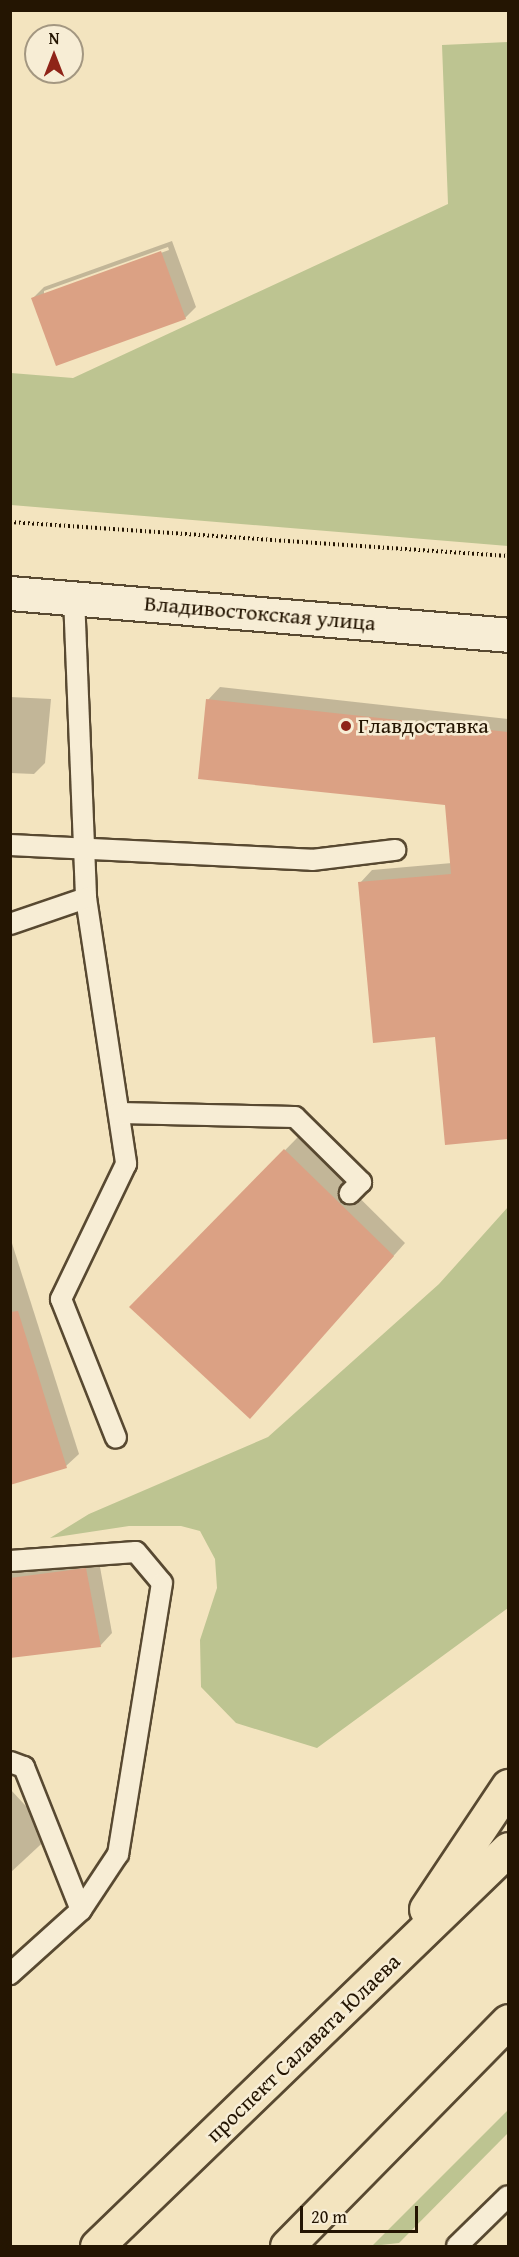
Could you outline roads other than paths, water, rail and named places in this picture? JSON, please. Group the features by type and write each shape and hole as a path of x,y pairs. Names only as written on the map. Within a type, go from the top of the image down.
{"main road":[{"path":"388,1966 508,1786"},
{"name":"проспект Салавата Юлаева","path":"97,2247 508,1849"},
{"path":"286,2247 508,2021"}],"street":[{"name":"Владивостокская улица","path":"10,593 508,635"}],"lane":[{"path":"74,597 86,898 126,1164 61,1299 116,1438"},
{"path":"10,845 312,860 395,850"},
{"path":"10,924 86,898"},
{"path":"119,1113 295,1117 360,1182 350,1193"},
{"path":"10,1561 136,1552 162,1582 118,1854 81,1910 10,1974"},
{"path":"10,1762 24,1767 81,1910"},
{"path":"457,2247 508,2196"}],"place":[{"name":"Главдоставка","path":"346,726"}]}
